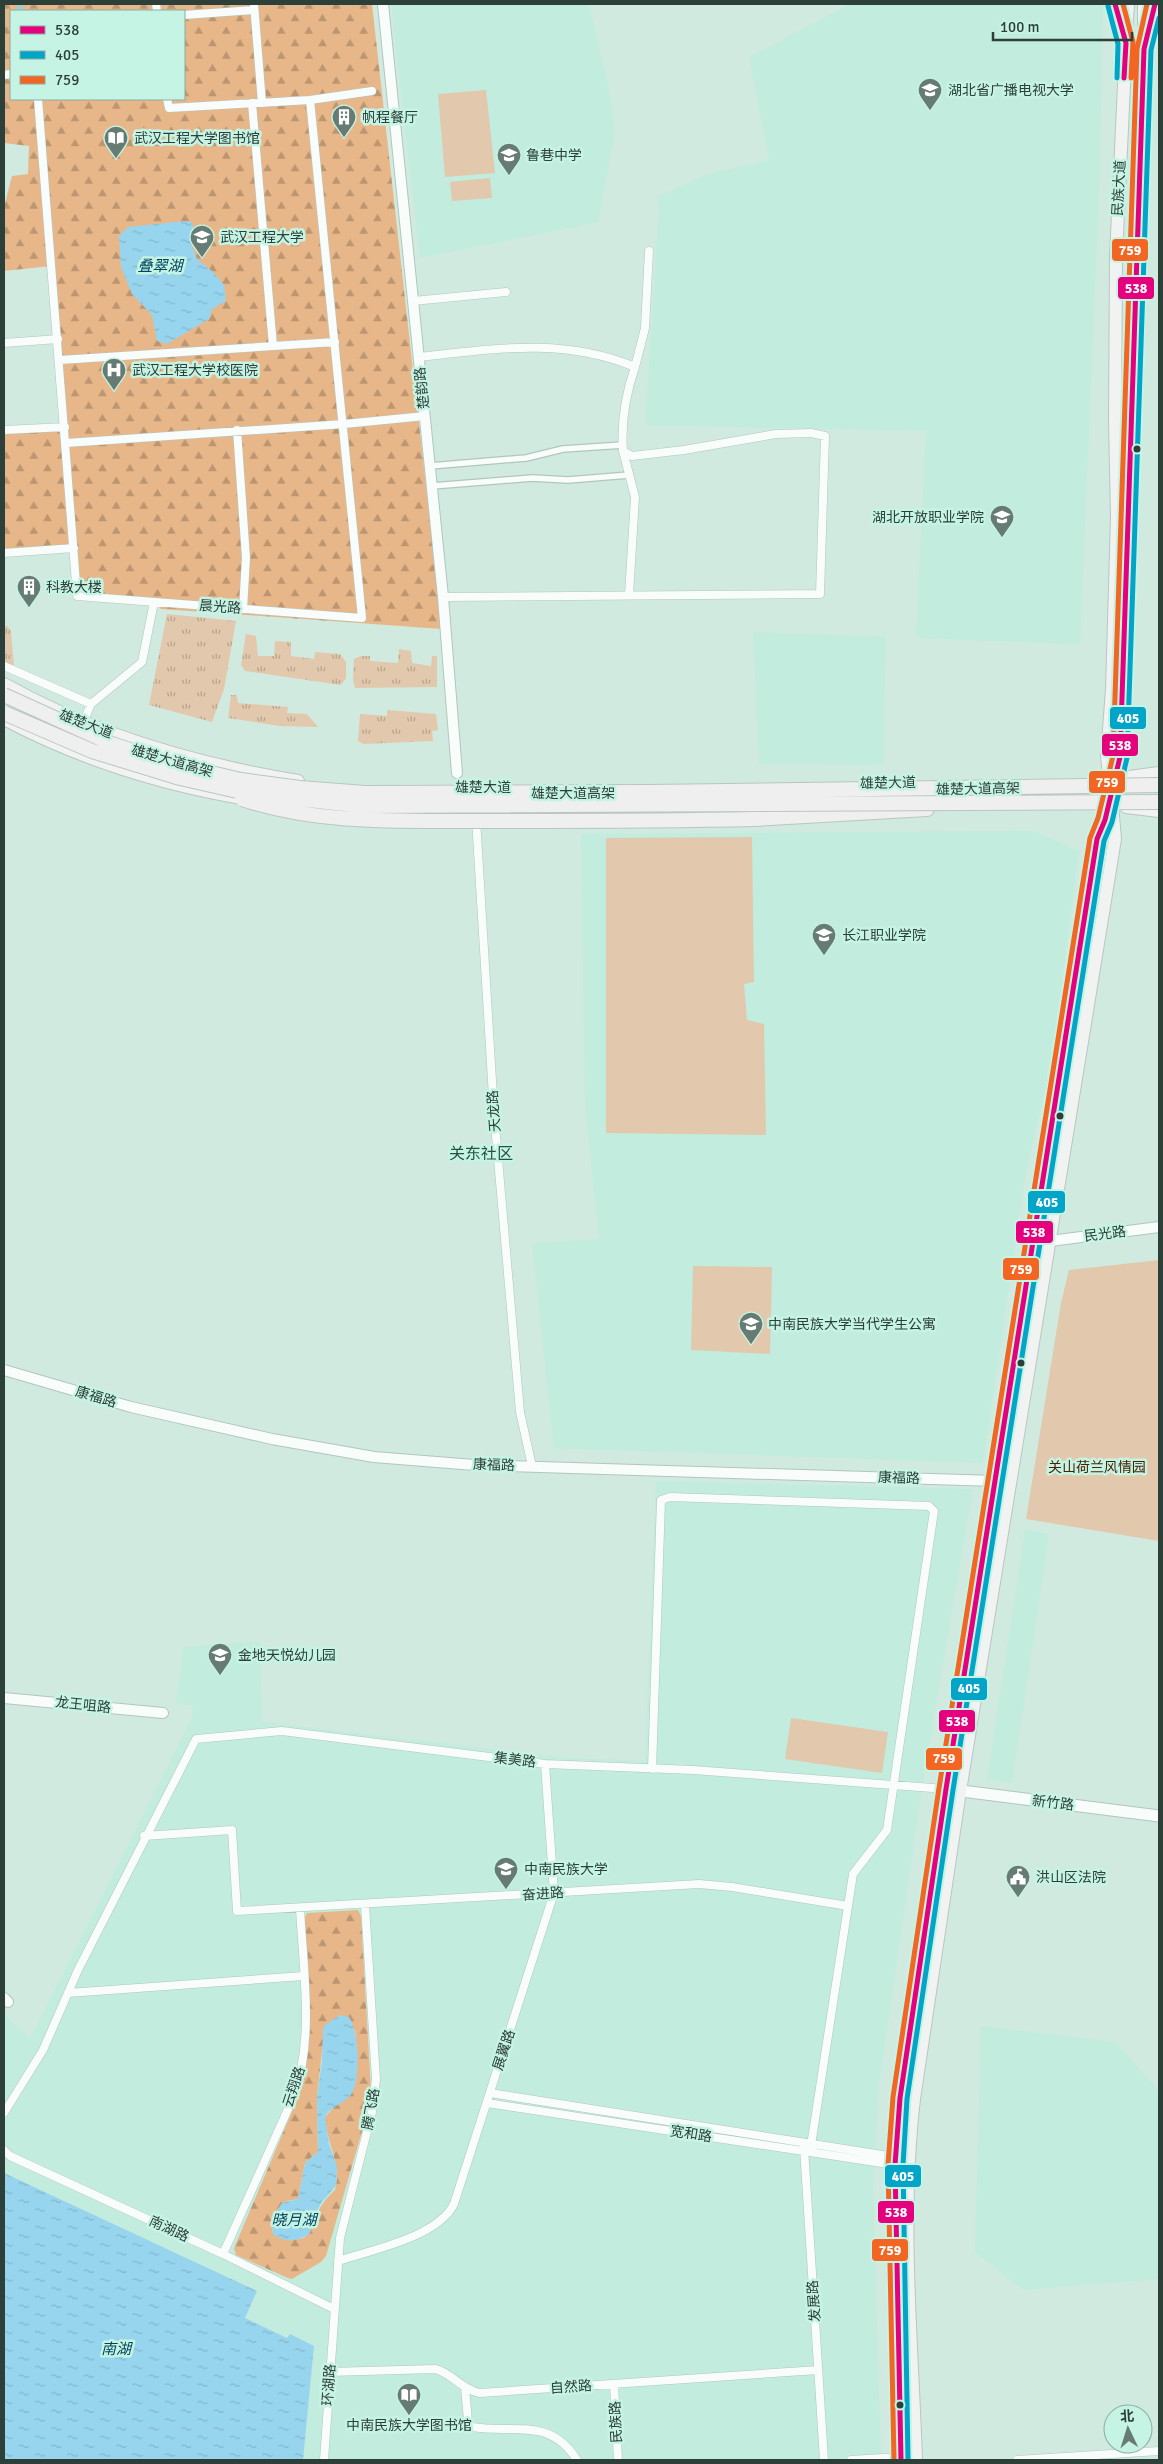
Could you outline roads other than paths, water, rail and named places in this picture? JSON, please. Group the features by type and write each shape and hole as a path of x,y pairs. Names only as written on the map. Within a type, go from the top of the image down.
{"highway":[{"name":"雄楚大道高架","path":"4,695 112,744 168,763 241,780 365,793 649,792 1159,785"},
{"name":"雄楚大道高架","path":"4,713 92,751 180,778 246,793 363,806 1159,802"},
{"path":"180,778 264,806 322,818 609,822 755,819 927,810"}],"main road":[{"name":"民族大道","path":"916,2458 908,2260 911,2127 928,1998 960,1791 1115,839 1111,802 1112,780 1107,756 1112,689 1117,517 1115,420 1116,256 1126,43 1115,4"},
{"path":"1126,43 1128,4"},
{"path":"1144,4 1144,49"},
{"name":"民族大道","path":"1112,780 1120,757 1126,627 1144,49 1155,4"},
{"name":"雄楚大道","path":"4,684 67,716 159,750 240,772 308,783 361,786 760,785 1112,780 1159,773"},
{"path":"54,743 67,744 74,739 78,732 75,722 67,716"},
{"name":"雄楚大道","path":"4,719 54,743 114,768 202,792 297,808 359,813 927,810 1111,802 1159,810"},
{"name":"民族大道","path":"901,2458 895,2161 900,2098 946,1789 1097,839 1111,802"},
{"name":"新竹路","path":"946,1789 1159,1816"}],"street":[{"name":"楚韵路","path":"383,4 443,597 457,773"},
{"path":"185,15 254,7 262,103"},
{"path":"168,100 168,108 310,100 372,92"},
{"path":"4,553 74,548 38,100"},
{"path":"310,100 344,424"},
{"path":"252,103 273,346"},
{"path":"629,595 635,497 623,448 628,386 645,328 649,251"},
{"path":"413,301 506,292"},
{"path":"4,343 58,339"},
{"path":"60,360 335,342"},
{"path":"419,357 517,347 546,347 620,361 635,367"},
{"path":"66,443 344,424 425,416"},
{"name":"晨光路","path":"74,548 78,596 362,618 344,424"},
{"path":"4,430 65,427"},
{"path":"237,430 246,558 243,609"},
{"path":"430,466 526,458 563,450 623,448 632,456 684,450 776,434 811,433 825,436 820,594 443,597"},
{"path":"432,486 532,478 568,480 629,475"},
{"path":"85,718 91,704 142,662 154,602"},
{"path":"4,666 91,704"},
{"name":"天龙路","path":"476,813 496,1143 520,1412 532,1466"},
{"name":"民光路","path":"1050,1241 1159,1228"},
{"name":"康福路","path":"4,1370 131,1407 272,1439 374,1457 474,1465 996,1481"},
{"name":"发展路","path":"652,1769 661,1500 670,1496 930,1506 934,1511 887,1830 853,1874 808,2147 824,2460"},
{"name":"龙王咀路","path":"4,1698 163,1713"},
{"name":"集美路","path":"144,1836 196,1739 282,1731 545,1764 693,1770 946,1789"},
{"name":"展翼路","path":"338,2261 422,2233 444,2218 457,2198 554,1893 545,1764"},
{"name":"奋进路","path":"144,1836 232,1830 237,1912 679,1884 711,1884 848,1906"},
{"path":"4,2113 43,2050 68,1993 144,1836"},
{"name":"腾飞路","path":"334,2309 342,2226 370,2118 375,2087 376,2064 365,1905"},
{"name":"云翔路","path":"224,2254 298,2082 305,2045 304,1976 300,1908"},
{"path":"68,1993 304,1976"},
{"name":"宽和路","path":"490,2093 895,2161"},
{"name":"宽和路","path":"487,2103 808,2147"},
{"name":"南湖路","path":"4,2150 10,2156 224,2254 334,2309"},
{"name":"环湖路","path":"324,2460 334,2309"},
{"name":"自然路","path":"329,2372 428,2368 446,2373 465,2388 480,2392 818,2370"},
{"name":"民族路","path":"614,2384 618,2460"},
{"path":"465,2388 468,2421 472,2427 524,2428 547,2433 564,2444 577,2460"},
{"path":"1017,2460 1159,2451"},
{"path":"851,2460 916,2458"}],"water":[{"name":"叠翠湖","path":"191,222 196,232 190,241 197,259 213,272 224,285 226,301 212,309 209,319 167,344 157,341 152,315 132,294 121,267 119,236 128,227"},
{"name":"晓月湖","path":"340,2015 349,2017 352,2024 358,2058 356,2081 353,2090 349,2097 329,2111 325,2117 329,2144 337,2166 336,2186 316,2212 310,2233 296,2240 282,2239 273,2234 271,2219 282,2203 298,2199 305,2163 318,2152 317,2097 322,2061 323,2029 325,2025"},
{"name":"南湖","path":"4,2173 257,2291 245,2318 287,2338 290,2334 314,2346 303,2460 4,2460"}],"tunnel":[{"path":"20,4 20,10"}],"place":[{"name":"湖北省广播电视大学","path":"930,111"},
{"name":"帆程餐厅","path":"344,138"},
{"name":"武汉工程大学图书馆","path":"116,159"},
{"name":"鲁巷中学","path":"509,176"},
{"name":"武汉工程大学","path":"202,258"},
{"name":"武汉工程大学校医院","path":"114,391"},
{"name":"湖北开放职业学院","path":"1002,538"},
{"name":"科教大楼","path":"29,608"},
{"name":"长江职业学院","path":"824,956"},
{"name":"中南民族大学当代学生公寓","path":"751,1345"},
{"name":"金地天悦幼儿园","path":"220,1676"},
{"name":"中南民族大学","path":"506,1890"},
{"name":"洪山区法院","path":"1018,1898"},
{"name":"中南民族大学图书馆","path":"409,2416"}],"district":[{"name":"关东社区","path":"481,1154"}],"park label":[{"name":"关山荷兰风情园","path":"1097,1467"}]}
